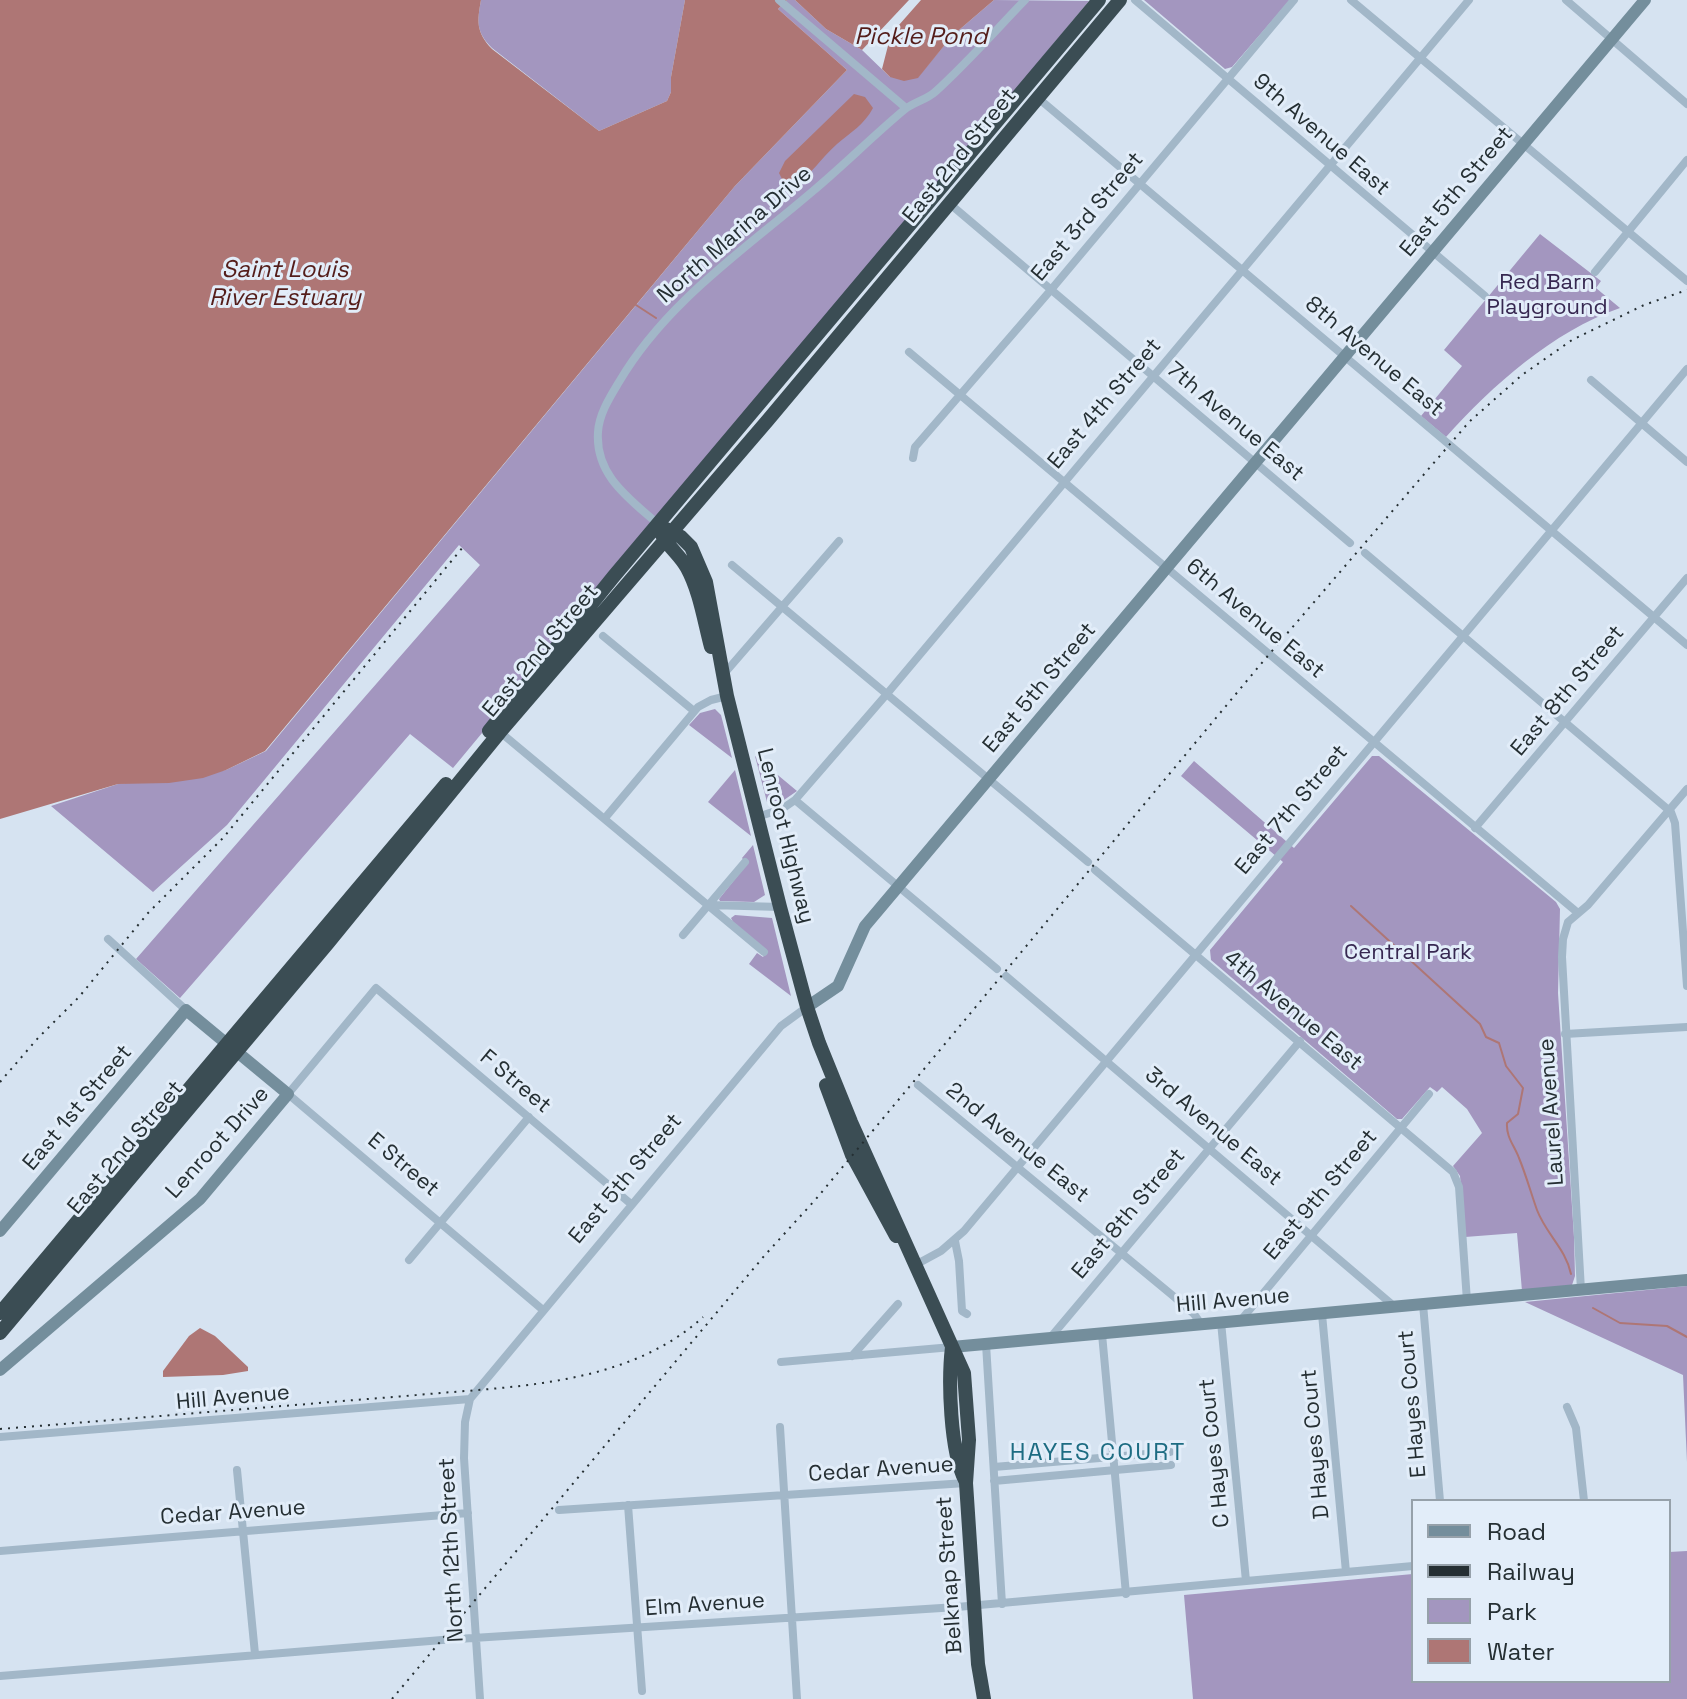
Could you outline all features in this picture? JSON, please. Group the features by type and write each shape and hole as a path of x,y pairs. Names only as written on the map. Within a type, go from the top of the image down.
{"highway":[{"name":"East 2nd Street","path":"665,532 1099,0"},
{"name":"East 2nd Street","path":"0,1333 25,1293 497,729 950,204 1120,0"},
{"name":"Lenroot Highway","path":"665,532 693,582 711,647 723,676 807,1007 816,1055 852,1155 885,1220 917,1264 952,1347"},
{"name":"East 2nd Street","path":"0,1313 25,1293"},
{"name":"Belknap Street","path":"952,1347 950,1386 958,1462 966,1483 978,1664 984,1699"},
{"name":"Belknap Street","path":"975,1699 978,1664"}],"street":[{"name":"North Marina Drive","path":"665,532 619,490 604,466 598,432 610,396 653,333 690,294 864,149 906,108 934,93 1025,0"},
{"name":"9th Avenue East","path":"1135,0 1485,296"},
{"name":"East 3rd Street","path":"913,458 915,447 1294,0"},
{"path":"1351,0 1687,281"},
{"name":"East 4th Street","path":"757,817 782,809 795,800 1469,0"},
{"path":"1566,0 1687,104"},
{"name":"East 5th Street","path":"470,1399 781,1026 838,986 865,926 1645,0"},
{"path":"781,2 906,108"},
{"name":"8th Avenue East","path":"1037,97 1346,356 1499,490 1552,530 1687,645"},
{"path":"1595,272 1687,160"},
{"name":"7th Avenue East","path":"950,204 1350,543"},
{"name":"6th Avenue East","path":"909,352 1578,913"},
{"name":"East 7th Street","path":"917,1264 955,1241 1687,369"},
{"path":"1591,380 1687,462"},
{"path":"723,676 839,541"},
{"path":"1365,553 1668,809 1675,823 1687,986"},
{"name":"4th Avenue East","path":"732,565 1447,1165 1457,1178 1459,1187 1467,1301"},
{"name":"East 8th Street","path":"1475,828 1687,578"},
{"path":"603,636 694,711"},
{"path":"605,818 694,711 705,702 727,696"},
{"path":"497,729 764,952"},
{"path":"1578,913 1687,789"},
{"path":"795,800 997,969"},
{"path":"683,935 745,862"},
{"path":"709,905 780,907"},
{"name":"Laurel Avenue","path":"1578,913 1570,920 1565,932 1562,964 1581,1290"},
{"name":"E Street","path":"108,939 186,1010 543,1310"},
{"name":"3rd Avenue East","path":"1006,976 1395,1307"},
{"name":"Lenroot Drive","path":"0,1370 200,1199 376,988"},
{"name":"F Street","path":"376,988 631,1204"},
{"name":"East 1st Street","path":"0,1231 186,1010"},
{"path":"1565,1034 1687,1027"},
{"name":"East 8th Street","path":"1050,1338 1300,1041"},
{"name":"2nd Avenue East","path":"918,1085 1018,1165 1194,1314 1201,1324"},
{"name":"East 9th Street","path":"1241,1321 1429,1094"},
{"path":"409,1260 529,1117"},
{"path":"955,1241 962,1311 967,1314"},
{"name":"Hill Avenue","path":"781,1362 1687,1280"},
{"path":"852,1356 898,1304"},
{"name":"E Hayes Court","path":"1423,1304 1440,1499"},
{"name":"D Hayes Court","path":"1322,1314 1346,1572"},
{"name":"C Hayes Court","path":"1221,1322 1246,1581"},
{"path":"1102,1334 1126,1594"},
{"path":"986,1344 1002,1604"},
{"name":"Hill Avenue","path":"0,1437 470,1399"},
{"name":"North 12th Street","path":"470,1399 464,1436 480,1699"},
{"path":"1567,1407 1576,1428 1584,1499"},
{"path":"780,1427 797,1699"},
{"path":"994,1467 1170,1452"},
{"path":"994,1481 1171,1465"},
{"path":"237,1470 255,1654"},
{"name":"Cedar Avenue","path":"559,1510 966,1483"},
{"path":"628,1505 642,1691"},
{"name":"Cedar Avenue","path":"0,1551 468,1513"},
{"name":"Elm Avenue","path":"0,1676 476,1638 1002,1604 1411,1566"}],"green space":[{"path":"481,0 685,0 667,101 599,131 492,48 479,26"},
{"path":"787,0 795,0 826,29 862,50 890,77 918,77 952,36 994,0 1089,1 453,768 410,734 180,998 136,959 480,565 459,545 227,825 153,892 51,806 118,784 226,770 266,751 735,186 847,70 778,9"},
{"path":"1144,0 1290,0 1232,67 1225,69"},
{"name":"Red Barn Playground","path":"1540,234 1601,281 1596,288 1620,308 1571,331 1525,362 1483,398 1446,437 1421,416 1462,366 1444,350"},
{"path":"715,709 721,715 732,758 689,725 700,713"},
{"path":"755,756 797,791 784,800 767,802"},
{"name":"Central Park","path":"1372,756 1379,756 1556,902 1560,909 1558,993 1574,1237 1575,1276 1572,1285 1522,1291 1517,1233 1465,1237 1460,1176 1453,1166 1482,1133 1467,1109 1442,1087 1437,1092 1430,1087 1402,1119 1397,1119 1211,960 1210,950 1283,862 1181,776 1194,761 1294,848"},
{"path":"735,770 751,836 708,802"},
{"path":"753,845 765,895 754,902 720,901 747,864 742,858"},
{"path":"735,915 772,918 791,996 749,964 757,953 763,957 767,951 733,922 731,918"},
{"path":"1687,1286 1687,1462 1683,1375 1525,1302"},
{"path":"1687,1551 1687,1699 1193,1699 1184,1595 1411,1574 1411,1683 1671,1683 1671,1552"}],"water":[{"name":"Saint Louis River Estuary","path":"0,0 481,0 479,26 492,49 599,131 667,101 685,0 787,0 778,9 847,70 735,186 265,751 203,778 169,783 118,784 0,819"},
{"path":"795,0 909,0 862,50 826,29"},
{"name":"Pickle Pond","path":"921,0 994,0 952,36 918,78 904,81 890,77 882,69 891,34"},
{"path":"854,94 865,97 873,108 869,114 791,187 779,173 785,161"},
{"path":"200,1328 215,1336 248,1367 248,1371 163,1377 163,1371 189,1336"}],"waterway":[{"path":"636,305 656,318"},
{"path":"1351,906 1480,1024 1486,1037 1499,1043 1506,1066 1523,1088 1518,1114 1507,1123 1509,1137 1541,1219 1565,1257 1571,1274"},
{"path":"1593,1308 1620,1323 1667,1326 1687,1337"}],"railway":[{"path":"392,1699 765,1255 816,1199 1260,665 1469,422 1522,375 1572,340 1644,305 1687,290"},
{"path":"0,1082 79,997 148,913 223,838 463,547"},
{"path":"0,1429 544,1383 612,1367 645,1355 703,1317"}],"district":[{"name":"HAYES COURT","path":"1098,1453"}]}
